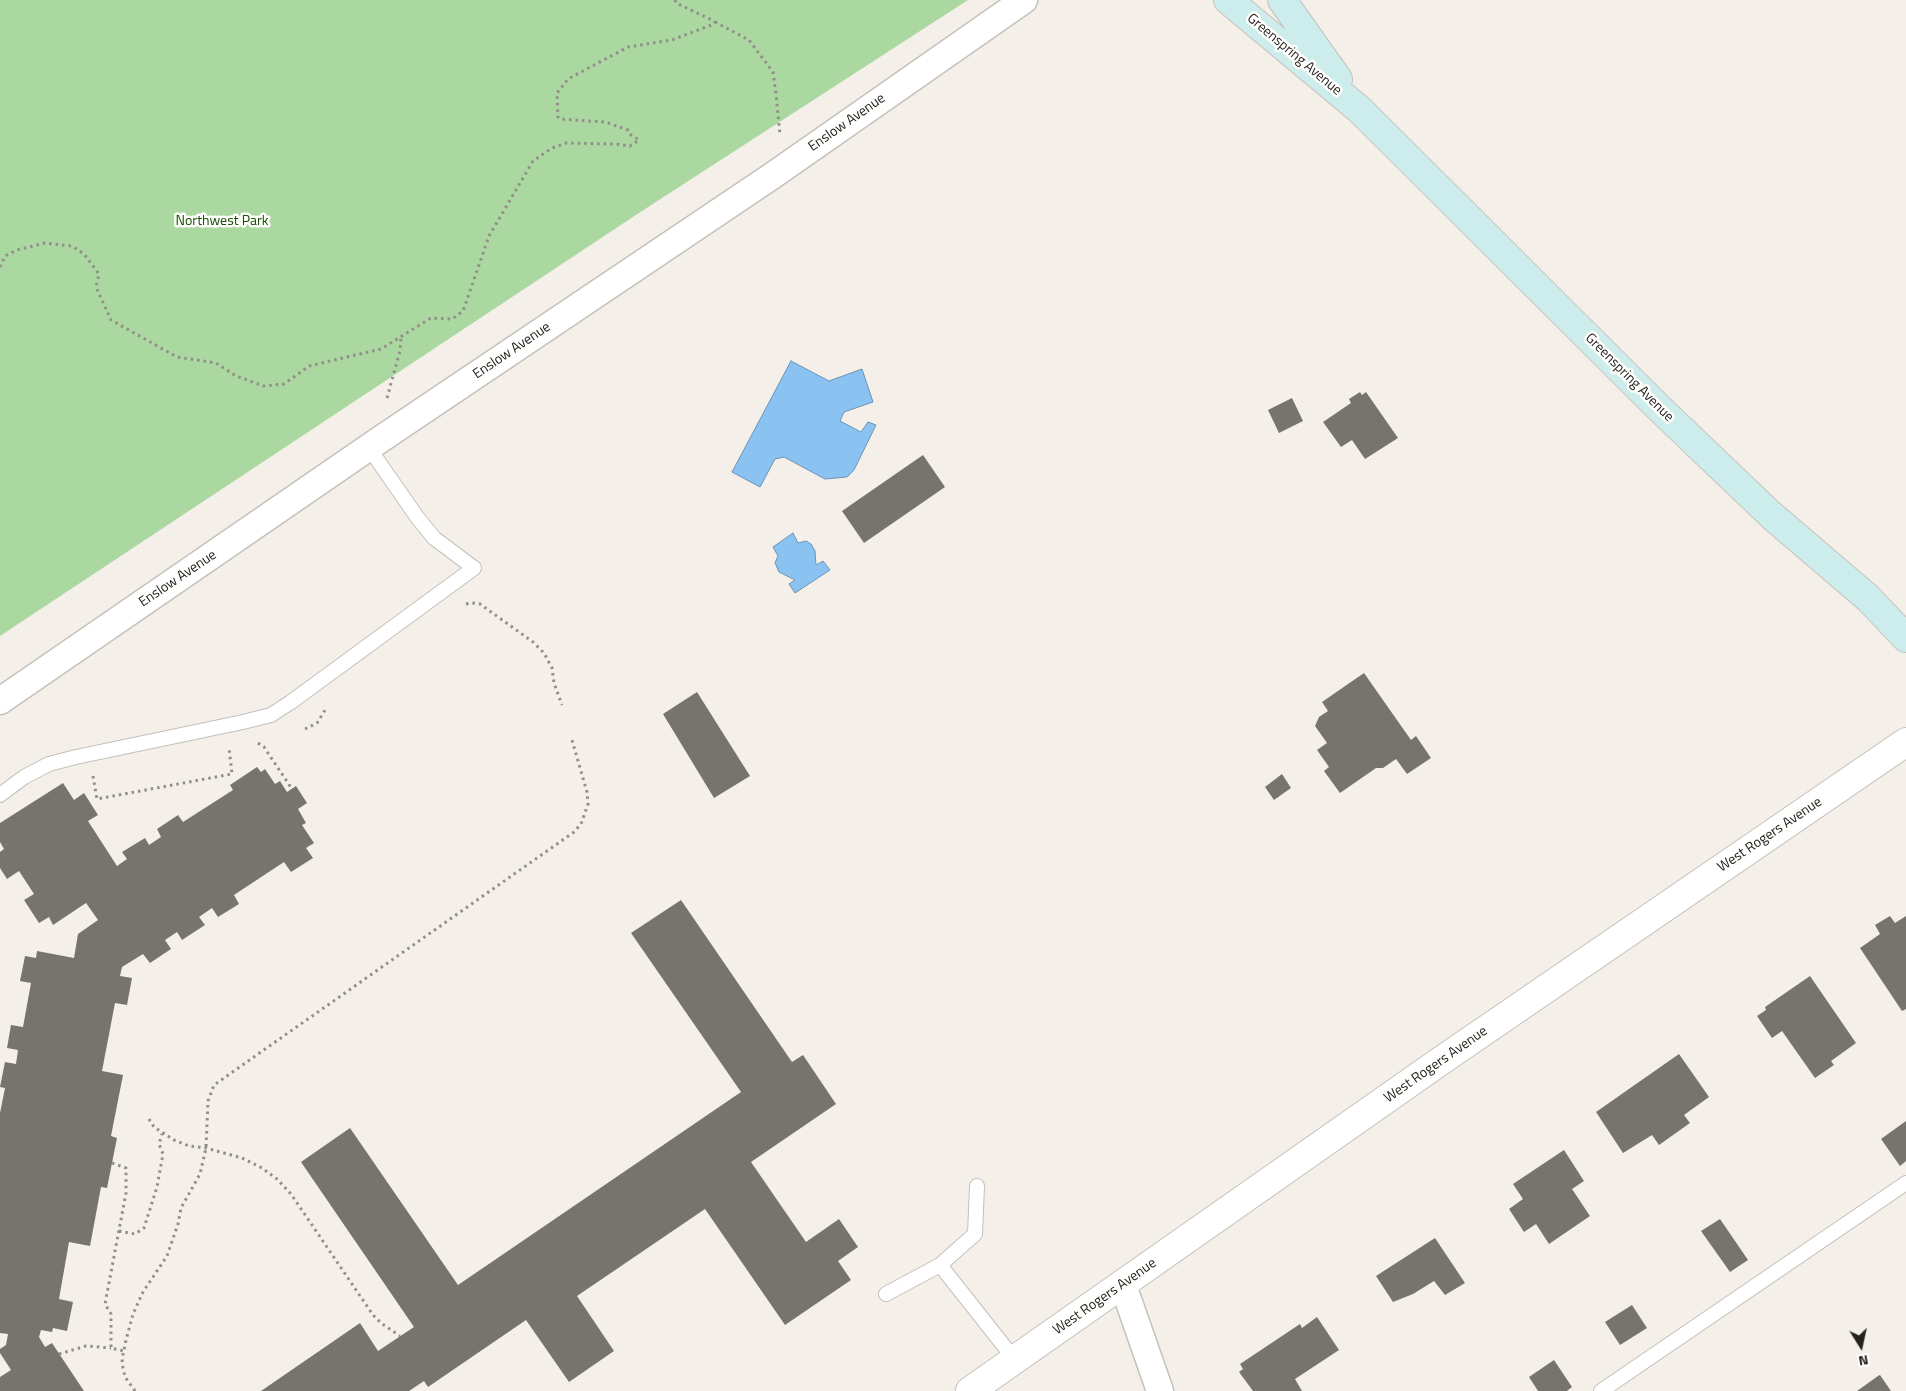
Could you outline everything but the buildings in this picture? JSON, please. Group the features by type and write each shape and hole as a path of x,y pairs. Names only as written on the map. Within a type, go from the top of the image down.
{"main road":[{"name":"Greenspring Avenue","path":"1228,0 1360,110 1659,408 1771,515 1868,598 1906,638"},
{"name":"Greenspring Avenue","path":"1282,0 1360,110"}],"street":[{"name":"Enslow Avenue","path":"0,701 373,444 782,169 1024,0"},
{"name":"West Rogers Avenue","path":"970,1391 1442,1060 1906,742"},
{"path":"1123,1285 1160,1391"}],"lane":[{"path":"0,795 24,777 49,764 270,715 291,702 474,568 434,538 417,517 373,444"},
{"path":"1600,1391 1906,1183"},
{"path":"886,1294 940,1265 974,1234 977,1186"},
{"path":"940,1265 1015,1360"}],"path":[{"path":"675,0 676,3 749,40 773,72 782,169"},
{"path":"0,267 5,256 17,250 45,243 72,246 84,254 99,274 96,287 111,320 177,357 216,363 236,376 264,386 284,384 309,366 380,349 401,338 431,318 452,319 463,311 489,236 533,161 552,148 566,142 630,146 639,140 631,135 628,130 605,122 560,119 558,117 557,92 568,79 628,47 672,40 715,22"},
{"path":"373,444 400,352 401,338"},
{"path":"465,604 472,602 480,604 533,642 544,654 552,668 554,683 562,705"},
{"path":"305,729 317,723 330,703"},
{"path":"250,740 257,742 267,752 292,789"},
{"path":"135,1391 125,1377 122,1359 124,1351 134,1314 143,1292 167,1256 178,1224 180,1208 200,1174 206,1148 208,1101 214,1085 574,832 581,824 588,804 587,792 572,740"},
{"path":"89,771 92,773 97,799 232,774 228,746 231,743"},
{"path":"267,752 272,749"},
{"path":"149,1119 162,1134 188,1146 206,1148 242,1158 262,1168 277,1179 291,1194 373,1315 400,1336"},
{"path":"119,1231 135,1234 144,1228 158,1187 163,1154 160,1144 162,1134"},
{"path":"111,1348 111,1314 105,1304 126,1193 126,1168 112,1163"},
{"path":"59,1354 86,1346 124,1351"}],"green space":[{"name":"Northwest Park","path":"0,0 968,0 642,211 0,636"}],"water":[{"path":"791,361 829,381 862,369 873,402 844,412 840,421 861,432 868,422 876,425 854,470 847,477 825,479 784,457 775,459 760,487 732,472"},
{"path":"793,533 798,543 806,541 811,544 815,551 816,565 823,561 830,570 795,593 789,584 795,580 779,572 775,563 778,556 773,547"}]}
